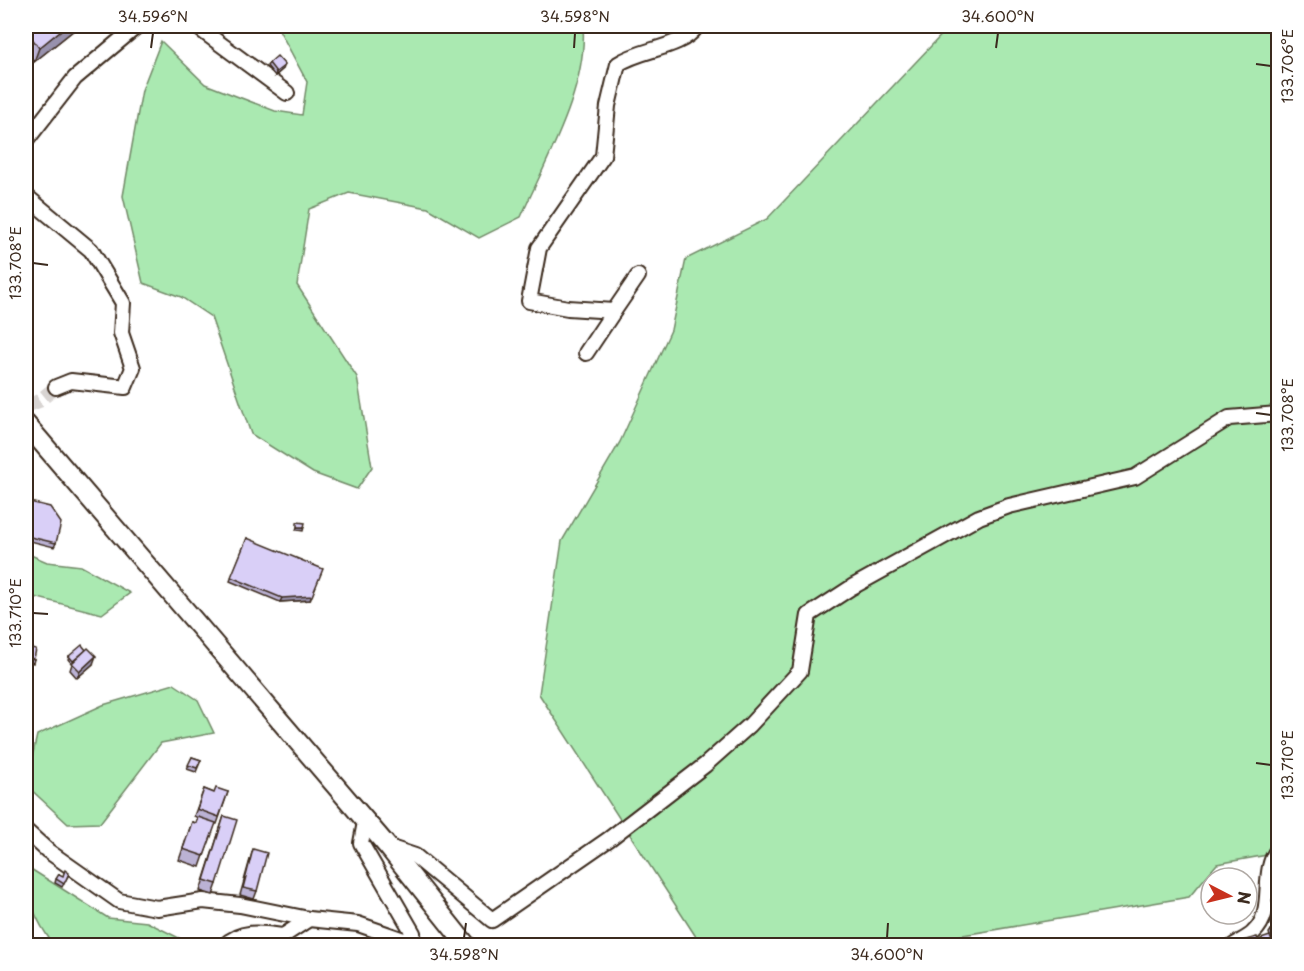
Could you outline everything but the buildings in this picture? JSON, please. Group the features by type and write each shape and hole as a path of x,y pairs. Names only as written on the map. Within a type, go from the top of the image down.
{"street":[{"path":"26,141 75,78 136,26"},
{"path":"196,26 286,93"},
{"path":"614,311 567,308 528,301 539,248 603,156 608,106 618,64 628,58 690,36 697,26"},
{"path":"26,196 91,250 123,303 121,333 133,368 125,387 71,381 56,387"},
{"path":"586,353 638,276"},
{"path":"388,847 414,856 492,920 609,839 705,765 750,724 800,671 809,615 852,587 979,517 1009,506 1135,477 1229,418 1254,414 1278,414"},
{"path":"26,424 388,847 467,945"},
{"path":"26,831 48,851 119,901 157,908 203,901 240,905 309,919 358,924 407,941 413,933 362,843 365,822"},
{"path":"1233,945 1255,932 1266,911 1270,860 1278,849"},
{"path":"224,945 231,938 255,932 283,936 309,919"}],"green space":[{"path":"277,26 583,26 583,50 572,99 553,148 521,217 479,238 428,208 349,193 309,209 297,285 357,377 372,467 357,489 313,473 251,434 211,317 181,297 143,283 123,196 142,90 161,41 205,84 275,111 302,115 307,82"},
{"path":"950,26 1278,26 1278,853 1215,866 1199,866 1199,885 1189,897 904,945 710,945 700,943 539,694 562,541 620,442 671,330 686,259 767,219"},
{"path":"26,553 47,562 81,566 130,593 102,614 26,595"},
{"path":"174,684 198,700 214,733 161,743 100,823 68,824 26,785 37,735 103,705"},
{"path":"26,866 108,918 147,922 179,938 164,945 54,945 33,908 27,887"}],"tunnel":[{"path":"26,406 39,401 56,387"}]}
